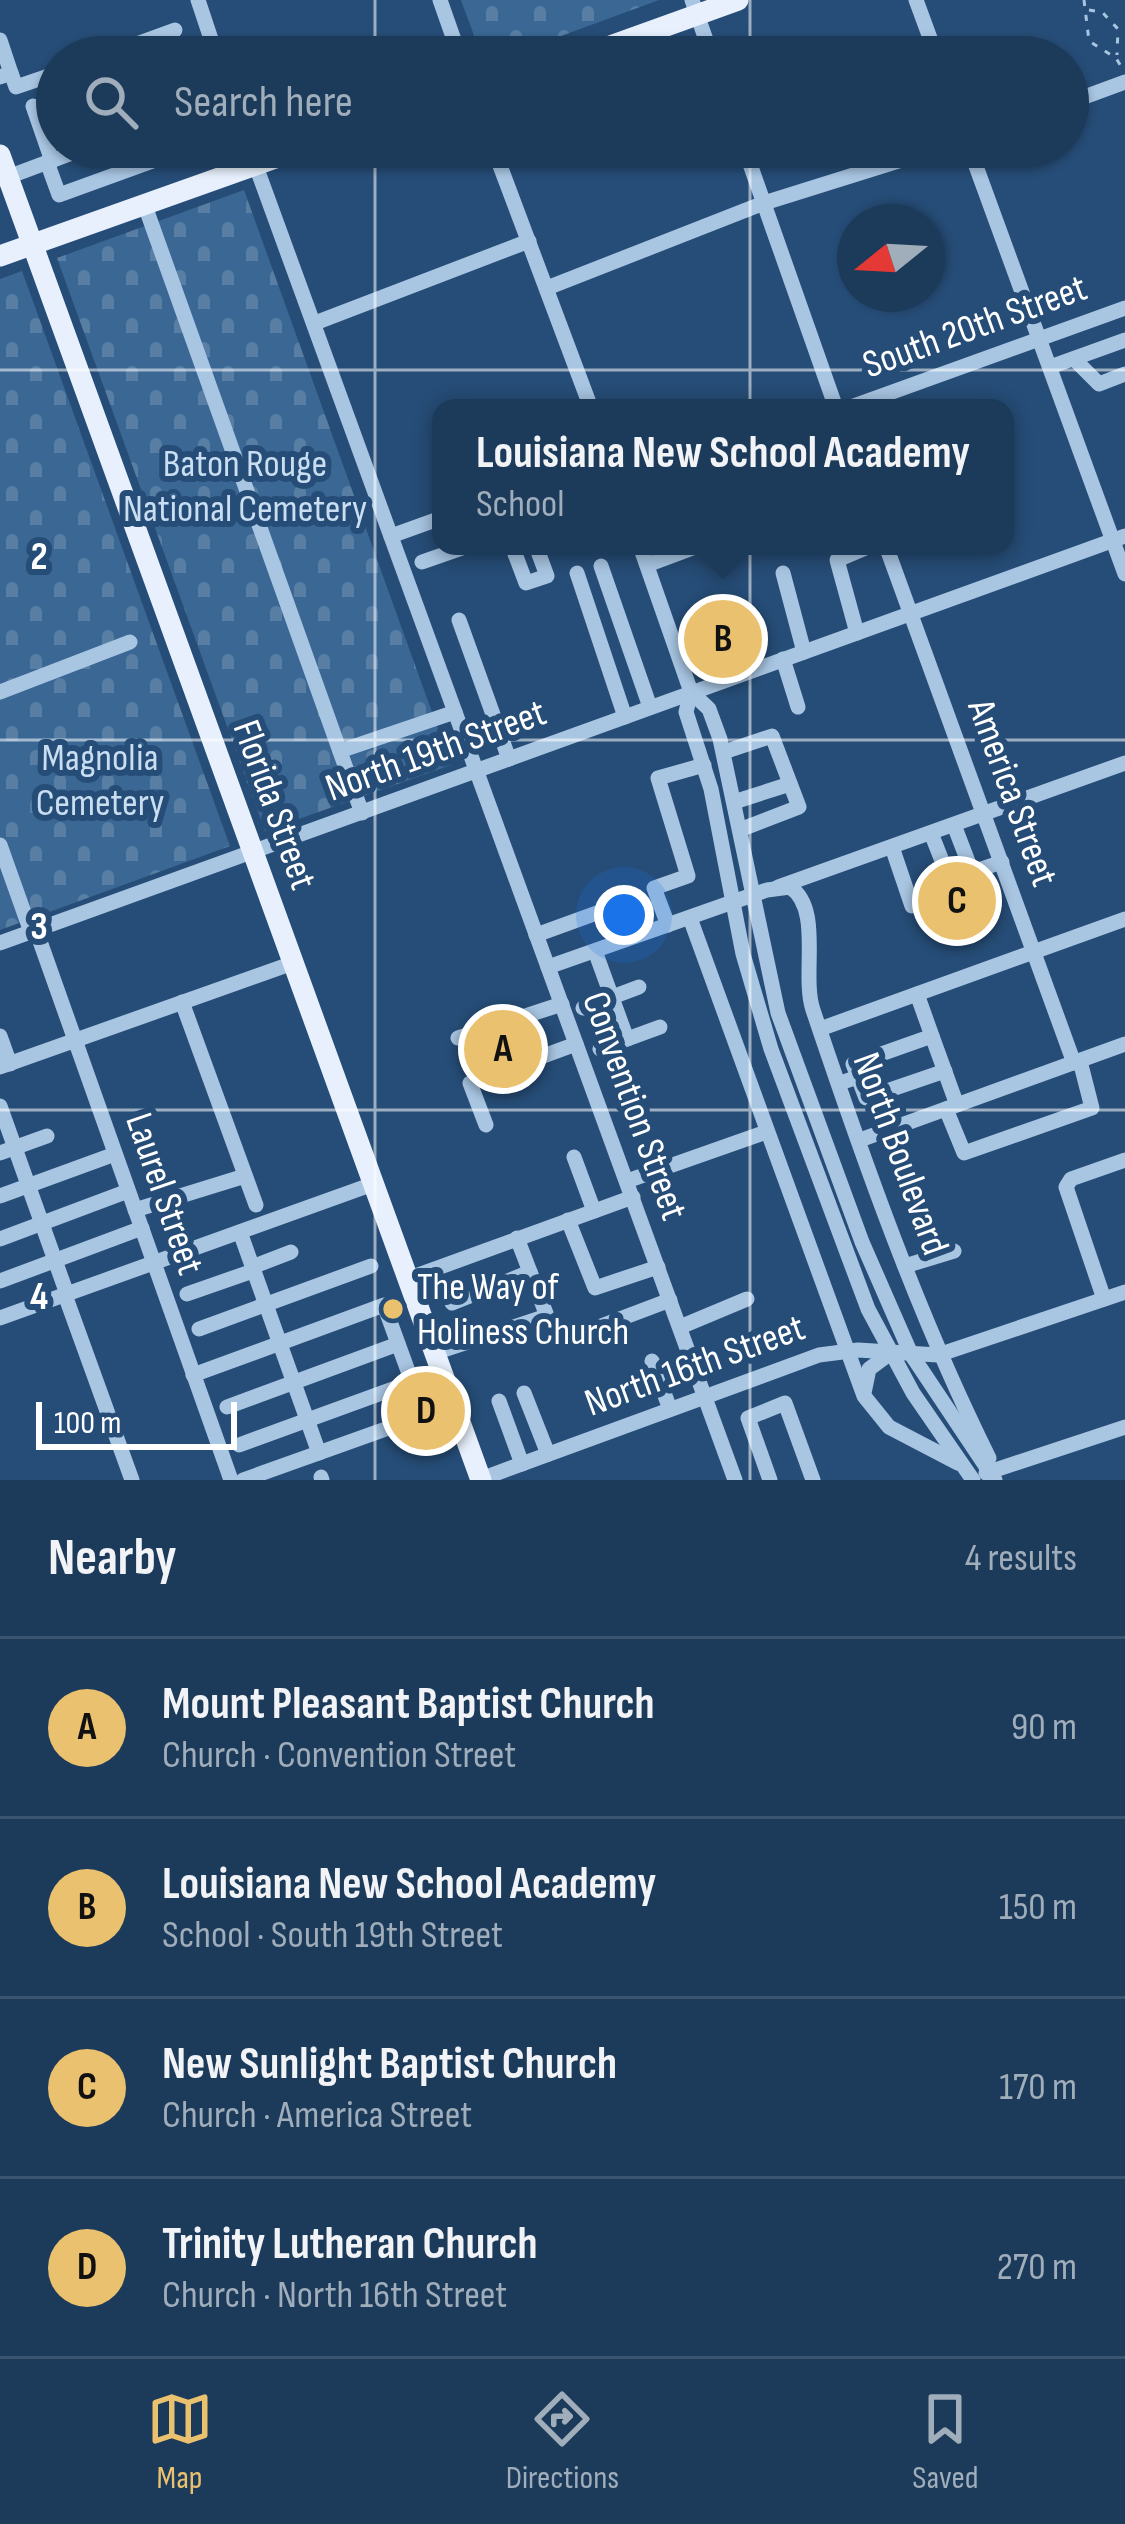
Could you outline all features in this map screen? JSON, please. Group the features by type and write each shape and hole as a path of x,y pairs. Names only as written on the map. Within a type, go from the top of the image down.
{"main road":[{"path":"628,36 694,7 738,0"},
{"name":"Florida Street","path":"4,166 481,1480"},
{"path":"0,256 144,203 223,168"}],"street":[{"path":"198,0 210,36"},
{"path":"440,0 453,36"},
{"path":"916,0 929,36"},
{"path":"694,7 704,36"},
{"path":"159,36 175,30"},
{"path":"0,40 6,75 16,87 36,80"},
{"path":"1089,93 1124,76"},
{"path":"33,106 36,116"},
{"path":"4,166 36,162"},
{"path":"51,168 59,195 133,168"},
{"name":"Convention Street","path":"257,168 735,1480"},
{"path":"501,168 588,399"},
{"path":"752,168 833,399"},
{"path":"547,288 764,203 876,168"},
{"path":"977,168 1119,538 1125,574"},
{"path":"144,203 362,813"},
{"path":"315,323 529,241"},
{"name":"South 20th Street","path":"873,399 1125,308"},
{"path":"1050,368 1125,340"},
{"path":"1074,359 1099,384 1125,374"},
{"path":"391,536 432,521"},
{"name":"North 19th Street","path":"0,944 1119,538"},
{"path":"422,562 442,555"},
{"path":"515,555 526,584 547,576 539,555"},
{"name":"North Boulevard","path":"643,555 692,692 709,709 724,752 778,1013 812,1135 882,1337 913,1394 974,1480"},
{"path":"647,565 674,555"},
{"path":"849,555 837,560 857,633"},
{"name":"America Street","path":"889,555 1092,1108 970,1154 959,1147 952,1107"},
{"path":"601,566 650,707"},
{"path":"577,573 625,717"},
{"path":"783,573 804,652"},
{"path":"459,620 509,759"},
{"path":"0,692 130,642"},
{"path":"783,659 798,707"},
{"name":"North Boulevard","path":"692,692 686,712 704,765 751,986 900,1333 948,1417 996,1476"},
{"path":"340,752 455,712"},
{"path":"724,752 772,736 799,807 742,829"},
{"path":"548,967 1125,764"},
{"path":"668,926 654,888 688,876 658,778 704,765"},
{"path":"737,801 790,784"},
{"path":"954,825 972,872 1002,862"},
{"path":"931,833 950,881"},
{"name":"Laurel Street","path":"0,845 231,1480"},
{"path":"892,847 912,906"},
{"name":"North Boulevard","path":"776,888 794,890 803,901 809,994 820,1028 938,1355 996,1476"},
{"path":"536,935 605,910"},
{"path":"690,918 847,1350 878,1417 903,1436 958,1464 996,1476 1125,1426"},
{"path":"820,1028 1125,920"},
{"path":"595,951 627,1039"},
{"path":"0,1036 5,1066 293,963"},
{"path":"584,1008 639,987"},
{"path":"917,994 945,1071 952,1107"},
{"path":"182,1003 256,1205"},
{"path":"458,1038 562,1004"},
{"path":"600,1049 660,1027"},
{"path":"932,1036 854,1064 858,1077 866,1098 945,1071"},
{"path":"486,1125 470,1083 576,1043"},
{"path":"860,1140 1125,1044"},
{"path":"840,1084 858,1077"},
{"path":"0,1106 7,1150 28,1186 132,1480"},
{"path":"407,1279 594,1211 630,1189 766,1132"},
{"path":"7,1150 47,1136"},
{"path":"0,1196 115,1154"},
{"path":"574,1157 594,1211"},
{"path":"1104,1299 1066,1187 1071,1179 1125,1160"},
{"path":"135,1210 245,1176"},
{"path":"0,1318 373,1184"},
{"path":"0,1239 128,1191"},
{"path":"568,1220 595,1288 658,1267"},
{"path":"0,1281 142,1228"},
{"path":"240,1232 319,1454"},
{"path":"434,1353 547,1316 517,1238"},
{"path":"905,1266 954,1250"},
{"path":"187,1294 291,1252"},
{"path":"199,1329 371,1266"},
{"path":"452,1303 530,1272"},
{"path":"938,1355 1125,1292"},
{"path":"680,1327 747,1299"},
{"path":"580,1334 670,1300"},
{"path":"193,1375 384,1304 412,1382 239,1445"},
{"path":"227,1407 398,1345"},
{"name":"North 16th Street","path":"481,1480 770,1372 847,1350 938,1355"},
{"path":"865,1396 869,1369 892,1352"},
{"path":"652,1361 670,1409"},
{"path":"770,1372 781,1405"},
{"path":"524,1393 548,1454"},
{"path":"500,1401 522,1464"},
{"path":"770,1480 748,1418 785,1403 813,1480"},
{"path":"243,1480 453,1405"}],"path":[{"path":"1084,0 1089,36"},
{"path":"1088,10 1102,12 1118,29 1116,58 1124,76"},
{"path":"1089,41 1116,58"}],"green space":[{"path":"461,0 659,0 561,36 474,36"},
{"name":"Baton Rouge National Cemetery","path":"244,190 451,765 265,831 57,258"},
{"name":"Magnolia Cemetery","path":"22,271 230,846 0,930 0,279"}],"place":[{"name":"Louisiana New School Academy","path":"723,639"},
{"name":"New Sunlight Baptist Church","path":"957,901"},
{"name":"Mount Pleasant Baptist Church","path":"503,1049"},
{"name":"The Way of Holiness Church","path":"393,1309"},
{"name":"Trinity Lutheran Church","path":"426,1411"}]}
